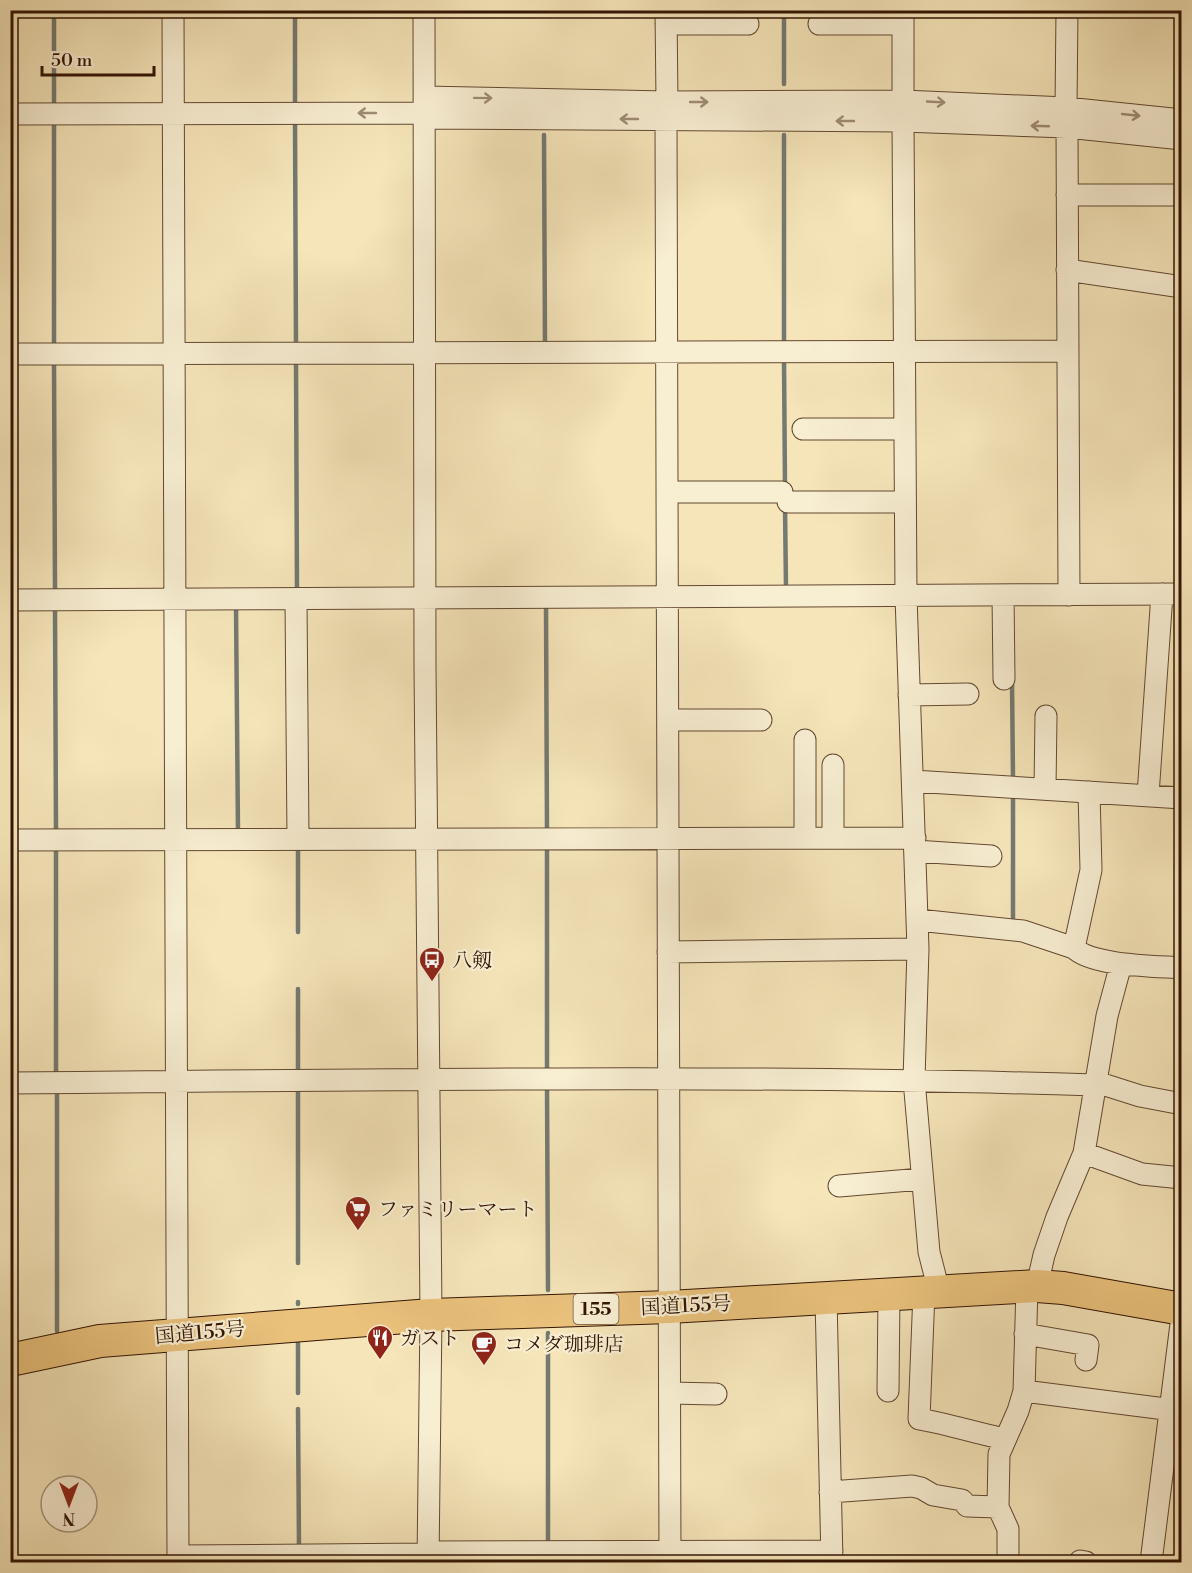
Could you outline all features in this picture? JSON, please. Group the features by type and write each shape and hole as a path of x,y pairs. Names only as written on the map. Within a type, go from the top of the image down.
{"highway":[{"name":"国道155号","path":"10,1360 87,1342 431,1315 669,1307 1032,1287 1063,1288 1182,1309"}],"street":[{"path":"173,10 178,1559 428,1556 832,1557 826,1298"},
{"path":"424,10 426,839 431,1315 428,1556"},
{"path":"1067,10 1069,595"},
{"path":"670,1557 666,17 748,24"},
{"path":"819,24 903,17 906,596 918,920 914,1080 932,1292 919,1419 1005,1439"},
{"path":"10,114 173,114 425,109 903,111 1182,120"},
{"path":"1066,118 1182,139"},
{"path":"1067,195 1175,195"},
{"path":"1067,270 1182,287"},
{"path":"10,354 1068,351"},
{"path":"803,429 905,429"},
{"path":"667,492 905,502"},
{"path":"10,600 1172,594 1148,795"},
{"path":"1003,595 1004,679"},
{"path":"296,599 298,839"},
{"path":"909,695 968,694"},
{"path":"1045,789 1046,717"},
{"path":"668,720 761,720"},
{"path":"805,740 805,838"},
{"path":"833,765 833,838"},
{"path":"913,781 1182,798"},
{"path":"1074,948 1091,870 1089,792"},
{"path":"10,840 833,838 915,844 991,856"},
{"path":"918,920 1023,931 1074,948 1080,954 1121,964 1182,968"},
{"path":"668,952 918,949"},
{"path":"1008,1563 1008,1529 998,1506 999,1454 1024,1391 1026,1334 1032,1287 1084,1153 1107,1016 1121,964"},
{"path":"10,1083 914,1080 1095,1084 1182,1104"},
{"path":"1084,1153 1142,1174 1182,1178"},
{"path":"839,1185 922,1179"},
{"path":"888,1391 889,1294"},
{"path":"1151,1563 1175,1410 1182,1316"},
{"path":"1026,1334 1088,1344 1086,1360"},
{"path":"1024,1391 1175,1410"},
{"path":"670,1393 716,1394"},
{"path":"830,1492 912,1486 933,1495 962,1500 967,1506 998,1506"}],"waterway":[{"path":"54,10 54,107"},
{"path":"295,10 295,106"},
{"path":"784,10 784,84"},
{"path":"54,120 54,348"},
{"path":"295,120 296,347"},
{"path":"544,135 545,345"},
{"path":"784,135 784,346"},
{"path":"784,359 785,488"},
{"path":"296,360 297,591"},
{"path":"54,361 55,590"},
{"path":"785,506 786,588"},
{"path":"546,605 547,831"},
{"path":"236,606 238,833"},
{"path":"55,607 56,833"},
{"path":"1012,679 1013,779"},
{"path":"1013,792 1013,924"},
{"path":"296,846 298,846 298,932"},
{"path":"547,846 547,1074"},
{"path":"56,848 56,1074"},
{"path":"298,989 298,1073"},
{"path":"298,1087 298,1263"},
{"path":"547,1087 548,1290"},
{"path":"57,1088 57,1331"},
{"path":"548,1333 548,1545"},
{"path":"298,1342 298,1393"},
{"path":"298,1409 299,1547"}],"place":[{"name":"八剱","path":"432,983"},
{"name":"ファミリーマート","path":"358,1232"},
{"name":"ガスト","path":"380,1361"},
{"name":"コメダ珈琲店","path":"484,1367"}]}
